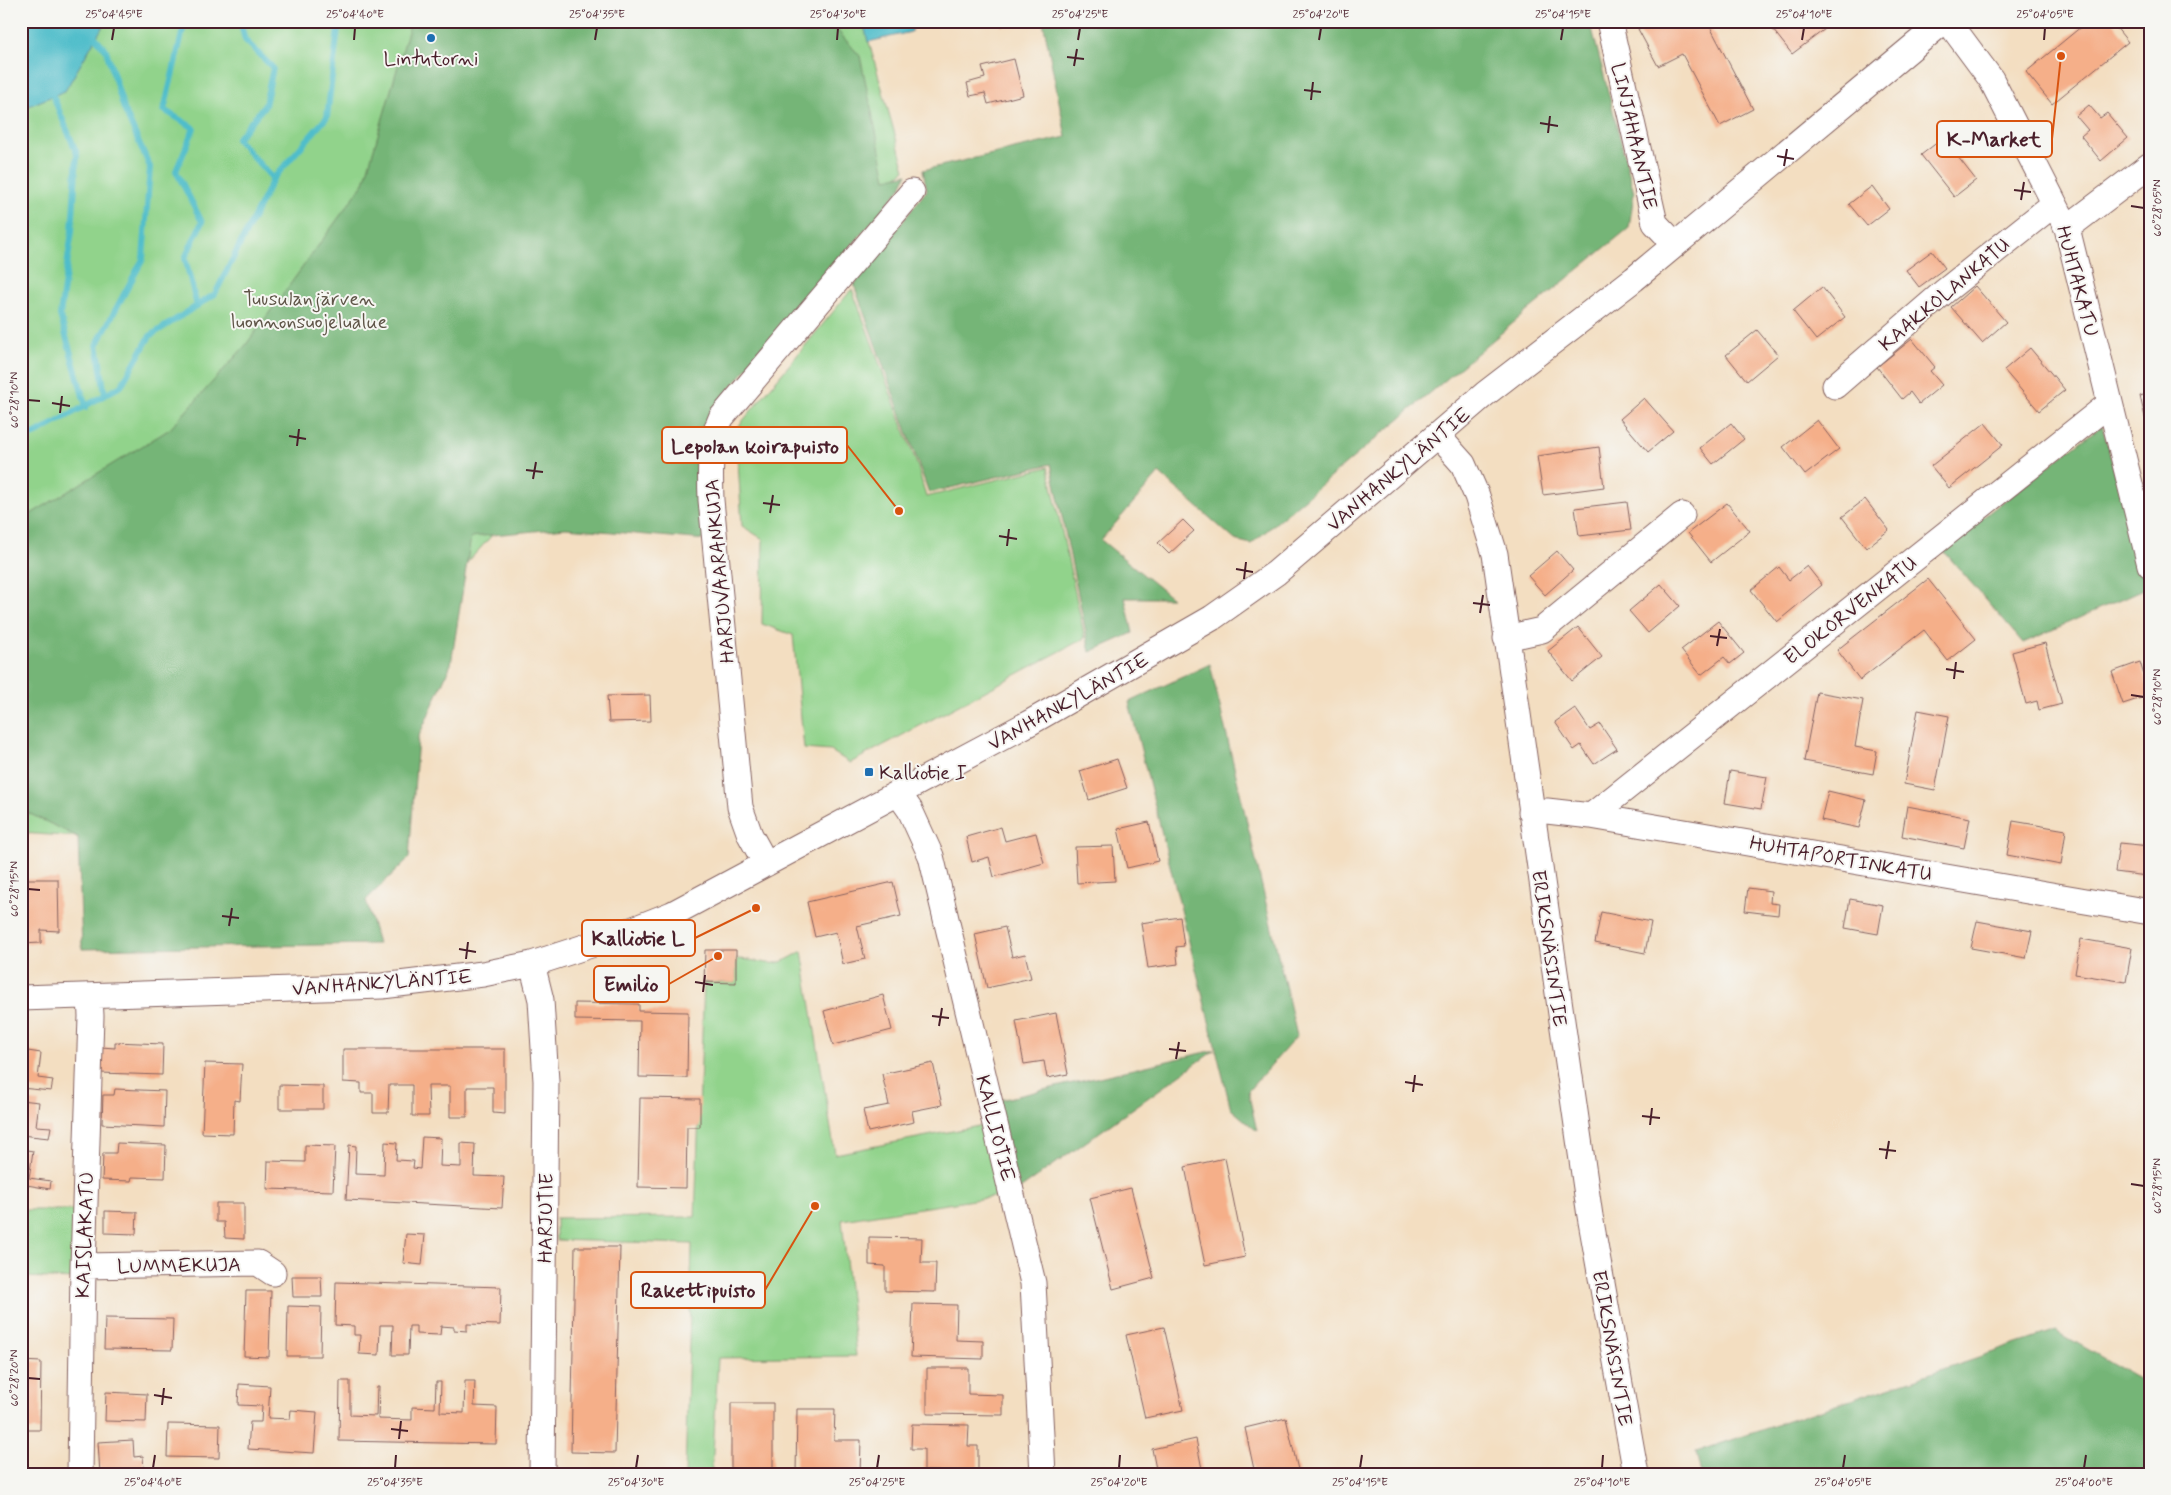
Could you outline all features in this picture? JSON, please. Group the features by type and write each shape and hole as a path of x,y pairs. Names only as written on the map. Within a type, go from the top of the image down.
{"street":[{"name":"LINJAHAANTIE","path":"1609,21 1655,223 1675,244"},
{"name":"VANHANKYLÄNTIE","path":"21,998 382,986 484,974 532,964 606,940 672,914 1031,722 1212,618 1276,573 1485,394 1626,286 1944,21"},
{"name":"HUHTAKATU","path":"1948,21 1991,79 2066,228 2150,565"},
{"path":"2066,228 2150,165"},
{"name":"HARJUVAARANKUJA","path":"766,864 750,836 740,807 711,500 710,465 716,431 722,418 912,192"},
{"name":"KAAKKOLANKATU","path":"1835,386 1945,291 2054,204"},
{"name":"ELOKORVENKATU","path":"1591,816 2109,404"},
{"name":"ERIKSNÄSINTIE","path":"1437,436 1463,464 1477,496 1495,554 1590,1216 1636,1474"},
{"path":"1506,638 1542,630 1682,515"},
{"name":"KALLIOTIE","path":"898,793 910,810 930,856 1033,1283 1043,1474"},
{"name":"HUHTAPORTINKATU","path":"1531,812 1547,811 1591,816 2150,912"},
{"name":"HARJUTIE","path":"532,964 541,1000 546,1081 542,1474"},
{"name":"KAISLAKATU","path":"80,1474 90,997"},
{"name":"LUMMEKUJA","path":"83,1266 258,1263 273,1273"}],"green space":[{"name":"Tuusulanjärven luonnonsuojelualue","path":"21,21 863,21 905,170 738,301 702,305 289,758 78,837 21,833"},
{"name":"Tuusulanjärven luonnonsuojelualue","path":"411,21 829,21 860,56 886,179 907,174 900,189 710,412 699,472 706,540 566,528 471,537 451,664 418,738 409,858 366,900 378,944 82,949 78,837 28,813 21,813 21,520 170,429 245,346 364,183"},
{"path":"1043,21 1590,21 1634,193 1629,228 1251,544 1235,540 1159,473 1101,540 1172,598 1125,598 1133,633 1090,652 1051,464 929,493 854,285 927,190 923,170 1066,137"},
{"path":"852,289 918,467 926,497 1048,467 1085,638 850,763 831,751 804,749 793,635 762,624 763,539 742,526 736,429"},
{"path":"2102,425 2146,588 2023,643 1942,549"},
{"path":"1210,664 1297,1036 1248,1091 1257,1131 1231,1109 1129,702"},
{"path":"802,951 835,1154 989,1124 1006,1195 842,1220 856,1356 718,1358 712,1474 685,1474 692,1244 556,1240 556,1218 695,1217 704,982 736,983 736,959 776,963"},
{"path":"1215,1050 1017,1191 996,1101"},
{"path":"21,1210 79,1210 77,1279 21,1277"},
{"path":"2056,1331 2150,1385 2150,1474 1701,1474 1696,1452"}],"water":[{"path":"21,21 106,21 65,91 21,109"},
{"path":"863,21 917,21 911,32 868,42"}],"building":[{"path":"1000,21 1021,21 1021,22 1001,26"},
{"path":"1652,21 1707,21 1753,109 1720,126 1682,54 1658,66 1638,29"},
{"path":"1766,21 1820,21 1825,29 1792,54"},
{"path":"2088,21 2111,21 2128,42 2052,104 2026,72"},
{"path":"2150,46 2150,59 2144,51"},
{"path":"1014,59 1023,95 988,104 985,93 970,96 967,83 985,78 982,67"},
{"path":"2089,105 2100,118 2107,113 2128,138 2101,161 2081,136 2088,130 2076,116"},
{"path":"1943,138 1976,180 1954,197 1921,155"},
{"path":"1872,186 1889,209 1867,226 1849,204"},
{"path":"1932,251 1945,268 1919,287 1906,270"},
{"path":"1975,286 2006,322 1982,343 1951,307"},
{"path":"1822,287 1845,317 1816,340 1793,311"},
{"path":"1757,330 1778,355 1747,381 1726,355"},
{"path":"1912,339 1935,367 1930,371 1942,385 1919,404 1910,392 1902,399 1877,367"},
{"path":"2030,348 2065,390 2039,411 2004,370"},
{"path":"2150,393 2150,434 2149,434 2140,396"},
{"path":"1644,398 1673,431 1648,452 1620,419"},
{"path":"1817,420 1839,449 1805,475 1783,447"},
{"path":"1731,423 1744,439 1713,464 1700,448"},
{"path":"1985,423 2003,445 1949,488 1931,466"},
{"path":"1599,447 1604,487 1543,495 1537,456"},
{"path":"1865,499 1889,530 1866,548 1842,517"},
{"path":"1627,502 1631,530 1579,536 1575,508"},
{"path":"1727,503 1750,531 1711,562 1688,533"},
{"path":"1183,520 1194,531 1169,554 1158,543"},
{"path":"1557,551 1573,570 1545,595 1528,576"},
{"path":"1807,566 1822,585 1777,622 1751,590 1779,567 1789,580"},
{"path":"1928,579 1976,639 1948,661 1924,630 1860,680 1837,650"},
{"path":"1661,584 1680,606 1648,633 1629,611"},
{"path":"1718,621 1744,653 1730,664 1724,657 1701,675 1681,650"},
{"path":"1578,627 1602,657 1572,681 1548,651"},
{"path":"2045,643 2062,704 2039,710 2037,701 2026,704 2012,652"},
{"path":"2140,662 2150,695 2123,704 2112,672"},
{"path":"1817,692 1863,700 1855,747 1877,751 1873,774 1804,761"},
{"path":"650,695 651,721 609,722 607,696"},
{"path":"1575,708 1590,730 1600,724 1617,749 1594,764 1581,745 1574,750 1555,722"},
{"path":"1918,710 1949,716 1935,790 1904,784"},
{"path":"1117,759 1127,788 1089,800 1080,771"},
{"path":"1730,771 1767,777 1761,809 1725,803"},
{"path":"1828,791 1866,800 1859,828 1821,820"},
{"path":"1907,806 1970,818 1964,848 1902,836"},
{"path":"2013,821 2066,830 2061,865 2007,855"},
{"path":"1149,822 1158,861 1127,868 1118,829"},
{"path":"1001,827 1005,841 1036,833 1044,863 994,877 989,857 972,862 966,837"},
{"path":"2119,843 2150,846 2147,876 2115,872"},
{"path":"1113,846 1115,881 1077,883 1075,847"},
{"path":"21,879 58,879 59,931 41,930 41,943 21,944"},
{"path":"893,882 901,916 857,926 865,959 843,964 836,932 815,937 807,902"},
{"path":"1748,888 1771,891 1770,903 1779,904 1778,915 1745,911"},
{"path":"1850,899 1883,905 1878,934 1845,928"},
{"path":"1601,912 1651,922 1645,953 1595,943"},
{"path":"1180,917 1184,946 1176,947 1178,964 1148,968 1141,923"},
{"path":"1977,921 2032,931 2026,958 1971,948"},
{"path":"1005,927 1012,957 1025,954 1031,978 987,988 975,934"},
{"path":"2081,939 2132,948 2126,982 2075,974"},
{"path":"705,950 736,950 736,983 704,982"},
{"path":"883,995 892,1030 833,1045 824,1011"},
{"path":"575,1003 639,1004 639,1011 688,1012 687,1078 639,1077 640,1021 575,1020"},
{"path":"1056,1013 1068,1074 1047,1078 1044,1061 1024,1064 1016,1021"},
{"path":"115,1042 163,1044 162,1075 100,1073 101,1047 115,1048"},
{"path":"343,1049 505,1049 505,1114 493,1113 493,1087 467,1087 467,1117 450,1117 450,1086 428,1086 429,1116 412,1116 412,1085 389,1085 388,1113 373,1113 373,1093 361,1093 361,1083 343,1082"},
{"path":"21,1050 41,1053 38,1078 53,1080 51,1091 21,1088"},
{"path":"205,1063 242,1064 240,1101 234,1100 233,1134 202,1133"},
{"path":"933,1063 942,1105 912,1111 914,1122 868,1132 863,1110 889,1105 882,1074"},
{"path":"279,1085 323,1086 323,1109 279,1109"},
{"path":"115,1089 165,1091 164,1127 102,1124 103,1095 114,1095"},
{"path":"640,1098 700,1099 700,1127 687,1127 686,1188 638,1187"},
{"path":"21,1100 39,1102 36,1126 51,1127 49,1138 21,1135"},
{"path":"422,1137 441,1138 440,1166 461,1167 461,1143 475,1144 474,1176 504,1177 502,1208 346,1200 349,1145 356,1146 355,1174 384,1175 385,1142 397,1143 396,1160 414,1161 413,1168 420,1169"},
{"path":"117,1143 166,1145 165,1178 132,1177 131,1181 102,1180 103,1153 116,1153"},
{"path":"305,1145 335,1146 333,1191 267,1189 268,1161 305,1162"},
{"path":"21,1149 33,1151 29,1178 51,1181 50,1189 21,1184"},
{"path":"1225,1158 1245,1257 1205,1265 1185,1167"},
{"path":"1131,1188 1154,1278 1113,1289 1090,1198"},
{"path":"216,1203 244,1203 244,1239 225,1238 224,1222 216,1222"},
{"path":"105,1211 137,1212 136,1234 105,1233"},
{"path":"406,1234 425,1235 422,1265 403,1263"},
{"path":"869,1237 922,1238 921,1263 936,1263 935,1292 885,1291 885,1266 869,1265"},
{"path":"575,1247 620,1247 615,1453 571,1452"},
{"path":"292,1276 321,1276 322,1297 293,1297"},
{"path":"336,1282 501,1287 500,1325 467,1324 467,1331 441,1326 440,1335 416,1334 416,1326 409,1326 408,1355 392,1355 393,1325 380,1325 379,1355 359,1354 360,1335 354,1335 354,1326 335,1325"},
{"path":"246,1291 271,1291 269,1357 244,1356"},
{"path":"913,1304 957,1305 956,1340 983,1341 983,1359 911,1357"},
{"path":"288,1306 321,1307 320,1356 287,1356"},
{"path":"21,1313 25,1313 25,1339 21,1339"},
{"path":"105,1318 173,1319 172,1350 104,1349"},
{"path":"1164,1327 1183,1410 1145,1418 1126,1335"},
{"path":"21,1361 41,1362 40,1430 21,1430"},
{"path":"927,1368 968,1368 968,1394 1003,1395 1003,1415 927,1414"},
{"path":"340,1381 350,1381 350,1415 376,1416 377,1387 379,1387 378,1419 412,1420 412,1407 435,1408 436,1382 441,1382 440,1412 464,1413 465,1381 475,1381 474,1406 497,1407 496,1444 339,1441"},
{"path":"239,1384 270,1386 268,1418 290,1419 291,1410 317,1412 314,1453 248,1449 250,1422 261,1422 262,1406 238,1405"},
{"path":"106,1392 147,1394 146,1422 105,1421"},
{"path":"731,1403 773,1403 773,1472 731,1472"},
{"path":"797,1409 835,1409 834,1440 861,1440 860,1474 796,1474"},
{"path":"1286,1418 1299,1474 1255,1474 1245,1428"},
{"path":"168,1424 220,1425 219,1458 167,1457"},
{"path":"912,1424 969,1425 968,1446 978,1446 978,1472 924,1471 924,1449 911,1449"},
{"path":"1196,1439 1203,1474 1157,1474 1152,1449"},
{"path":"133,1440 134,1457 143,1456 144,1471 100,1474 98,1442"}],"waterway":[{"path":"185,21 164,110 194,128 176,171 202,222 185,258 197,306"},
{"path":"240,21 245,40 273,68 265,105 237,139 273,179"},
{"path":"21,442 121,386 150,336 215,294 273,179 327,117 339,21"},
{"path":"96,38 106,50 124,109 150,167 143,259 97,344 105,395"},
{"path":"53,96 77,154 72,231 60,315 86,407"}],"place":[{"name":"Lintutorni","path":"431,38"},
{"name":"K-Market","path":"2061,56"},
{"name":"Lepolan koirapuisto","path":"899,511"},
{"name":"Kalliotie I","path":"869,772"},
{"name":"Kalliotie L","path":"756,908"},
{"name":"Emilio","path":"718,956"},
{"name":"Rakettipuisto","path":"815,1206"}]}
